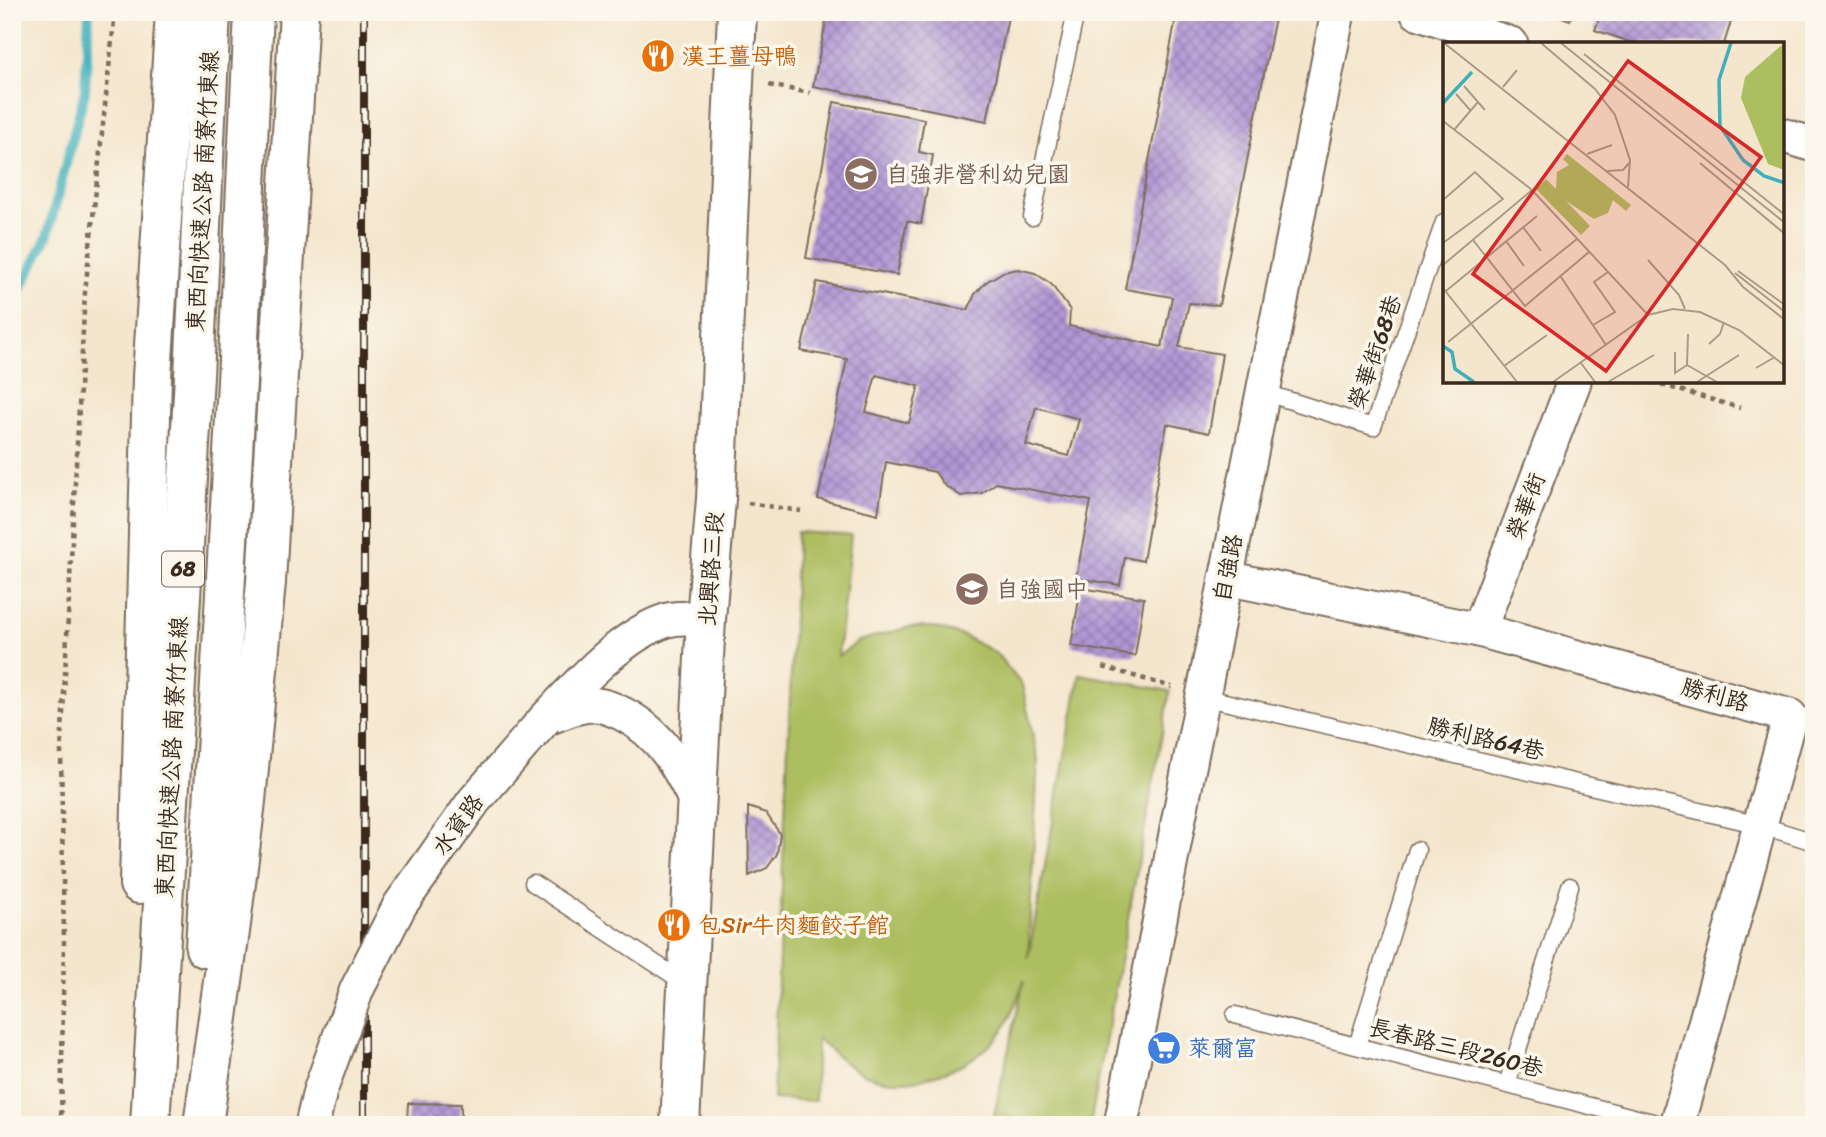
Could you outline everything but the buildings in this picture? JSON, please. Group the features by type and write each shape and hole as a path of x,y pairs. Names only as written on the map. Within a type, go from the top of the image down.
{"main road":[{"path":"143,1125 138,919 152,377 175,12"},
{"name":"東西向快速公路 南寮竹東線","path":"150,1125 193,390 211,12"},
{"name":"東西向快速公路 南寮竹東線","path":"195,1125 236,396 254,12"},
{"path":"203,1125 245,814 266,582 299,12"},
{"name":"北興路三段","path":"680,1125 706,619 716,499 737,12"}],"street":[{"name":"自強路","path":"1121,1125 1338,12"},
{"path":"1418,12 1505,42"},
{"path":"1784,136 1814,145"},
{"name":"榮華街","path":"1479,630 1574,383"},
{"name":"勝利路","path":"1226,578 1479,630 1802,719 1760,825 1676,1125"},
{"name":"水資路","path":"312,1125 320,1091 357,989 400,905 474,801 581,681 620,647 645,630 669,620 706,619"},
{"path":"545,719 574,708 596,705 613,709 631,718 650,730 669,754 684,776 698,806"}],"lane":[{"path":"1032,217 1076,12"},
{"name":"榮華街68巷","path":"1263,392 1373,428 1443,225"},
{"name":"勝利路64巷","path":"1203,697 1760,825 1814,842"},
{"path":"1357,1046 1417,850"},
{"path":"533,883 687,985"},
{"path":"1507,1084 1570,886"},
{"name":"長春路三段260巷","path":"1236,1015 1664,1125"}],"path":[{"path":"61,1125 64,941 61,751 85,292 115,12"},
{"path":"734,79 810,93"},
{"path":"1655,383 1741,408"},
{"path":"716,499 801,511"},
{"path":"1103,667 1203,697"}],"green space":[{"path":"797,532 851,535 838,656 859,641 909,627 933,627 964,636 996,653 1022,685 1038,759 1028,958 1080,674 1170,691 1090,1125 1056,1125 994,1115 1024,980 1003,1030 979,1054 964,1063 930,1077 895,1081 879,1079 853,1068 817,1038 815,1101 773,1099"}],"waterway":[{"path":"12,306 47,237 85,91 89,12"}],"railway":[{"path":"364,12 364,1125"}],"place":[{"name":"漢王薑母鴨","path":"658,56"},
{"name":"自強非營利幼兒園","path":"861,174"},
{"name":"自強國中","path":"972,589"},
{"name":"包Sir牛肉麵餃子館","path":"674,925"},
{"name":"萊爾富","path":"1164,1048"}]}
